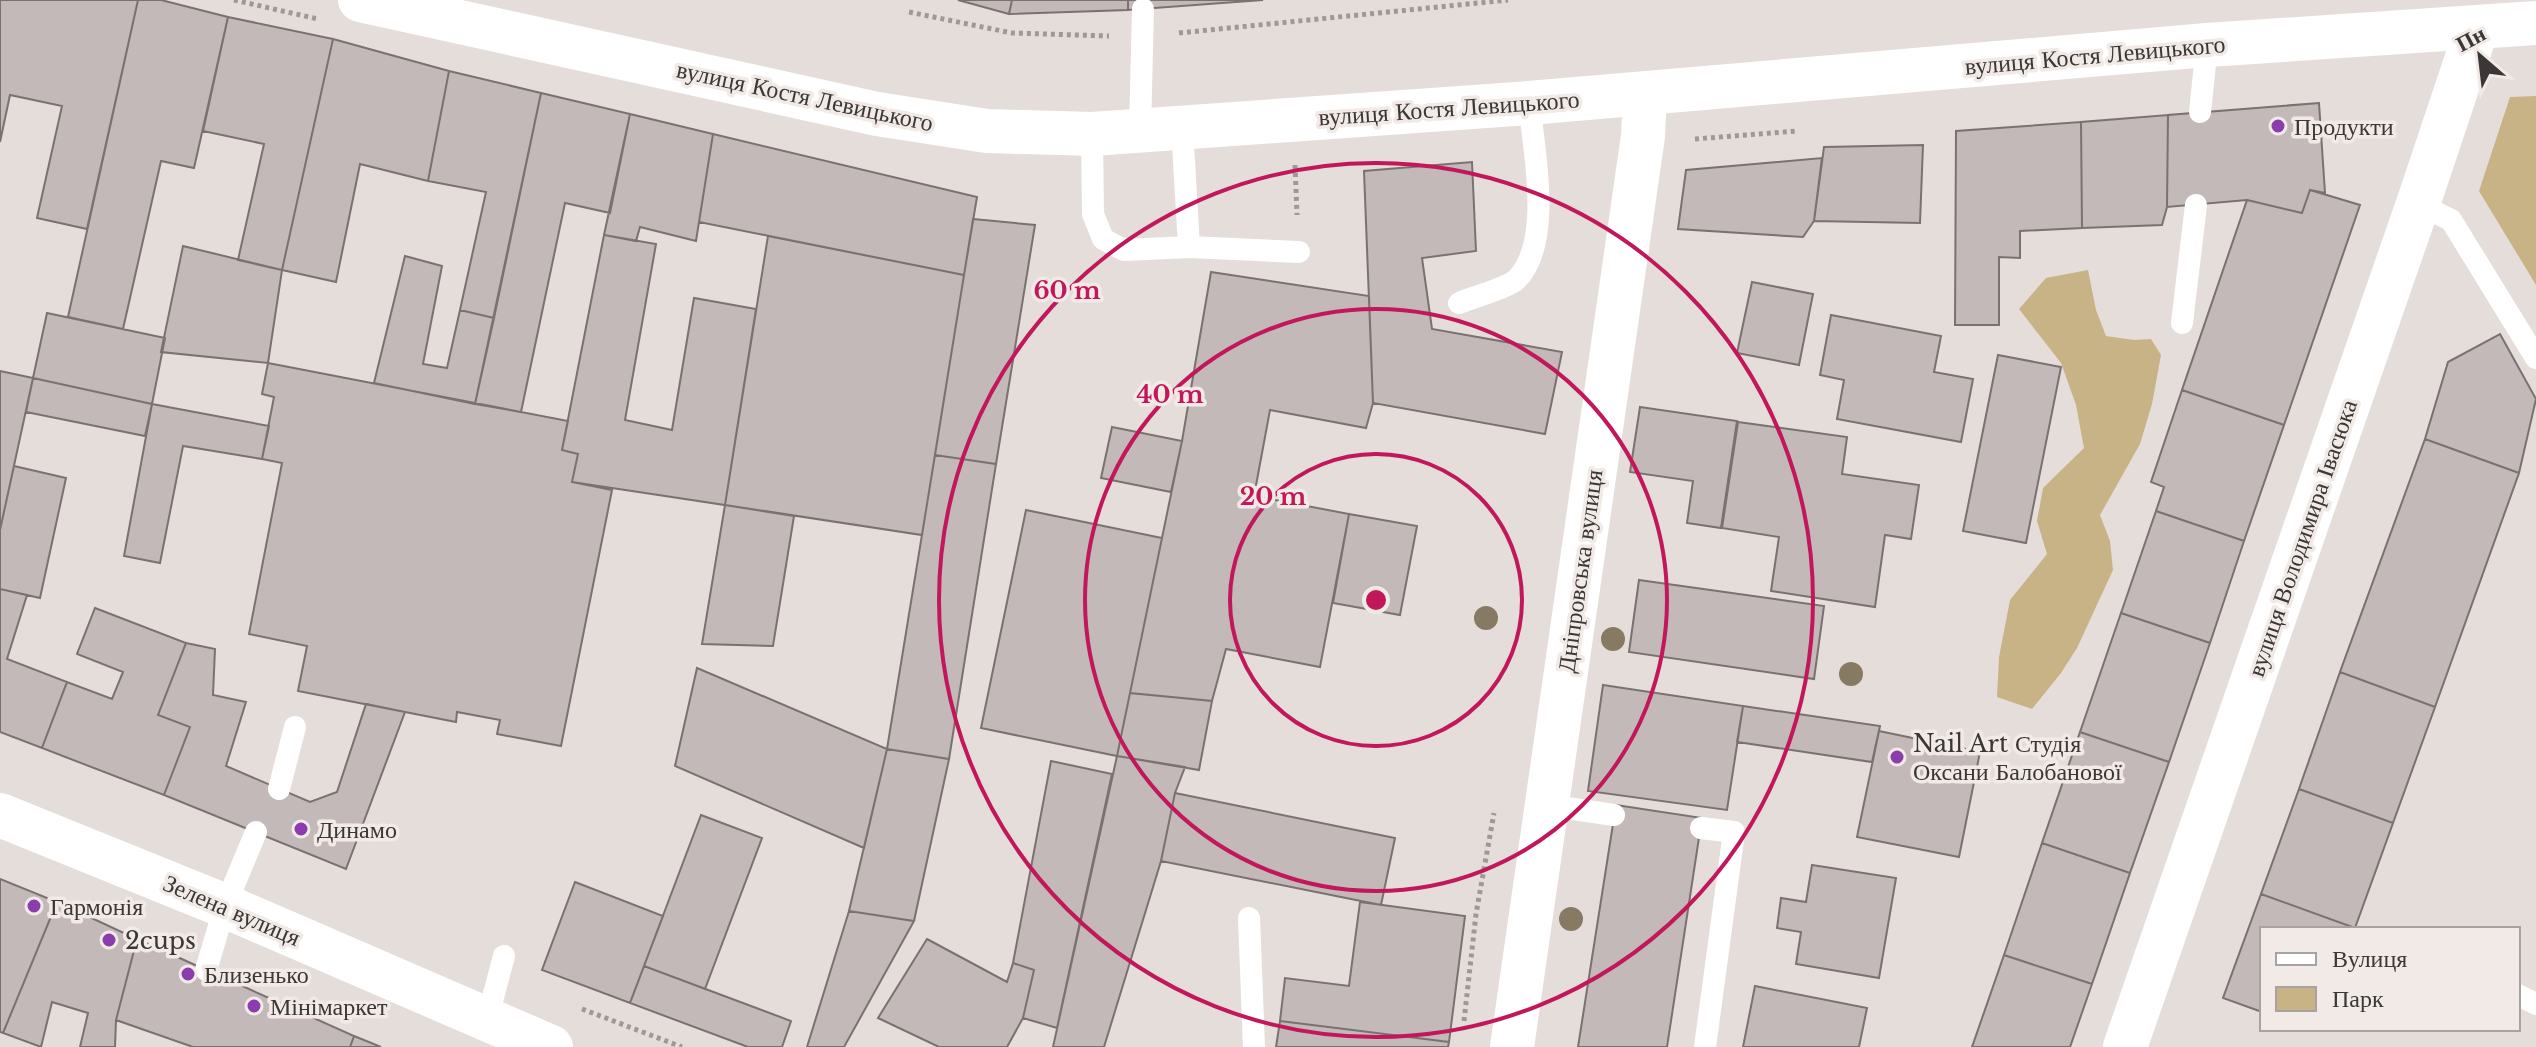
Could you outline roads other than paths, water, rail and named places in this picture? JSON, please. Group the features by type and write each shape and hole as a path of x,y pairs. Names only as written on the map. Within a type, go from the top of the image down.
{"main road":[{"name":"вулиця Костя Левицького","path":"369,1 877,114 987,131 1092,134 1645,94 2207,45 2536,23"},
{"name":"вулиця Володимира Івасюка","path":"2125,1047 2477,28"},
{"name":"Дніпровська вулиця","path":"1512,1047 1643,136 1645,94"},
{"name":"Зелена вулиця","path":"0,815 225,906 551,1047"}],"lane":[{"path":"1140,130 1143,9"},
{"path":"2200,112 2207,45"},
{"path":"1459,303 1516,281 1530,258 1539,226 1529,103"},
{"path":"1182,127 1189,247"},
{"path":"1092,134 1093,214 1103,239 1124,250 1189,247 1299,252"},
{"path":"2418,204 2451,220 2536,358"},
{"path":"2182,323 2196,205"},
{"path":"279,789 295,727"},
{"path":"1546,805 1614,815"},
{"path":"1701,828 1734,832 1705,1047"},
{"path":"206,970 225,906 256,832"},
{"path":"1249,918 1254,1047"},
{"path":"487,1020 504,956"}],"place":[{"name":"Продукти","path":"2278,126"},
{"name":"Nail Art Студія Оксани Балобанової","path":"1897,757"},
{"name":"Динамо","path":"301,829"},
{"name":"Гармонія","path":"34,906"},
{"name":"2cups","path":"109,940"},
{"name":"Близенько","path":"188,974"},
{"name":"Мінімаркет","path":"254,1006"}]}
